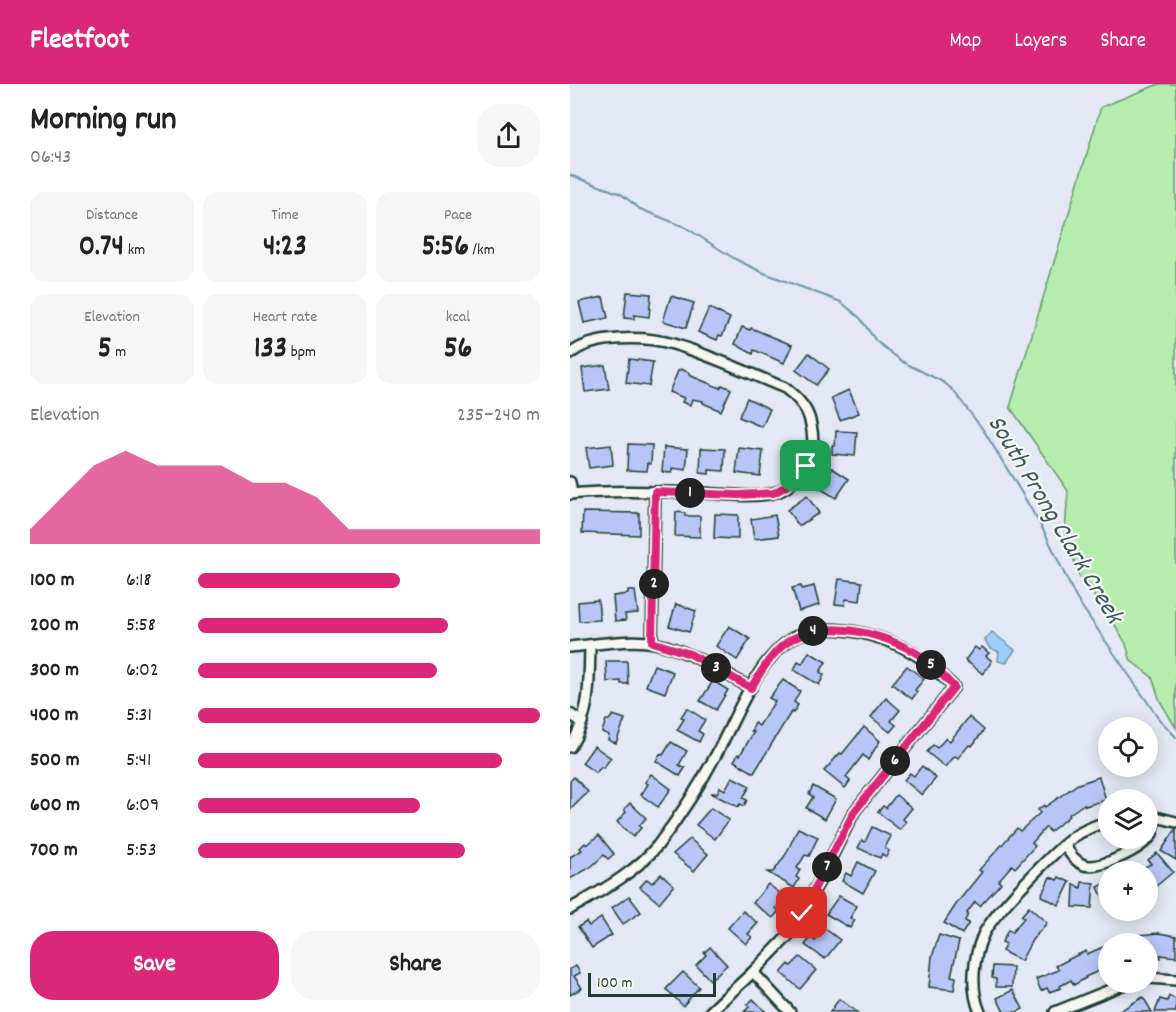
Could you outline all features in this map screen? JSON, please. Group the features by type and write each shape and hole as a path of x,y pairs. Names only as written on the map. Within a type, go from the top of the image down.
{"street":[{"path":"570,354 593,343 607,341 647,339 672,344 785,388 807,411 812,424 814,448 806,466 793,482 774,493 738,495 610,491 571,494 570,482"},
{"path":"652,642 655,492"},
{"path":"570,909 621,878 656,846 690,800 751,688 769,660 790,640 807,632 825,629 859,633 882,638 907,648 928,662 954,687 854,812 788,936 710,1012"},
{"path":"570,647 652,642 690,654 751,688"},
{"path":"570,747 585,716 590,687 590,645"},
{"path":"570,714 582,722"},
{"path":"1158,818 1176,822"},
{"path":"980,1012 974,984 976,954 984,933 997,914 1064,845 1098,825"},
{"path":"1064,845 1076,860 1086,866 1105,863 1134,849"},
{"path":"753,972 790,1012"},
{"path":"1158,978 1176,980"},
{"path":"1054,1012 1102,993"}],"green space":[{"path":"1159,84 1176,84 1176,728 1160,701 1152,677 1131,661 1126,644 1111,618 1096,601 1091,587 1079,576 1072,554 1064,544 1068,491 1010,407 1101,107"}],"water":[{"path":"992,632 1015,650 1006,663 998,661 999,652 989,647 985,640"}],"building":[{"path":"627,292 651,294 649,317 634,315 634,319 624,318"},
{"path":"671,296 694,303 686,328 663,321"},
{"path":"603,297 608,318 584,323 579,302"},
{"path":"709,308 730,318 722,336 719,335 717,340 698,332"},
{"path":"742,327 750,330 751,328 792,345 784,363 754,350 753,354 735,344"},
{"path":"809,353 829,369 816,385 796,370"},
{"path":"629,359 653,362 649,386 626,383"},
{"path":"605,365 609,389 585,392 582,368"},
{"path":"681,369 690,373 689,375 720,388 722,385 731,389 721,411 703,401 692,399 690,405 682,402 684,398 669,392"},
{"path":"849,390 859,413 840,420 831,398"},
{"path":"747,398 770,409 762,427 739,417"},
{"path":"836,431 857,432 855,456 832,454"},
{"path":"628,444 652,445 651,464 648,463 647,471 627,470"},
{"path":"611,445 613,465 589,468 586,448"},
{"path":"664,447 688,449 686,470 672,468 672,473 662,472"},
{"path":"701,448 725,449 724,471 709,470 709,474 700,473"},
{"path":"739,448 763,451 760,476 736,473"},
{"path":"832,468 849,479 836,498 816,486 821,479 823,481"},
{"path":"807,496 819,513 799,526 787,510"},
{"path":"583,512 639,513 639,535 582,533"},
{"path":"676,512 685,513 685,516 700,516 700,537 675,536"},
{"path":"715,514 738,515 738,539 714,538"},
{"path":"775,515 779,536 754,539 751,519"},
{"path":"839,579 862,582 860,601 846,599 845,605 835,604"},
{"path":"801,586 802,589 814,586 819,605 799,611 792,588"},
{"path":"628,591 635,591 638,613 625,614 626,620 615,621 613,596 628,594"},
{"path":"598,600 600,620 579,621 578,602"},
{"path":"676,604 696,611 689,632 669,626"},
{"path":"729,626 750,639 737,660 716,646"},
{"path":"975,647 979,650 982,647 989,653 986,656 992,661 983,674 965,660"},
{"path":"809,652 826,662 820,672 824,675 819,685 794,670 798,662 802,664"},
{"path":"606,661 627,661 628,684 621,684 621,681 607,682"},
{"path":"654,665 673,672 665,693 646,686"},
{"path":"907,666 924,679 915,690 917,692 912,699 892,684"},
{"path":"783,680 800,691 794,702 798,705 793,713 791,712 754,773 734,761 754,732 751,731 755,723 759,726 775,701 769,698"},
{"path":"713,681 728,690 716,710 700,701"},
{"path":"886,698 900,710 891,721 896,725 890,732 871,717"},
{"path":"687,708 705,720 698,731 703,734 699,742 677,730 684,719 681,717"},
{"path":"613,715 625,719 616,743 608,740 609,735 602,732 606,720"},
{"path":"969,717 984,730 972,746 969,745 958,758 955,756 945,767 927,752 933,745 937,748 946,738 950,741"},
{"path":"864,727 880,741 868,760 863,755 846,777 850,781 845,788 824,771 840,753 842,754"},
{"path":"671,742 687,751 679,765 685,768 680,776 656,761"},
{"path":"594,746 611,758 596,773 582,763"},
{"path":"922,766 936,778 922,795 904,780 910,773 914,776"},
{"path":"651,774 671,789 658,807 641,795 648,784 645,782"},
{"path":"574,777 588,792 570,810 570,781"},
{"path":"732,777 750,786 743,798 747,800 744,806 740,804 738,807 711,793 717,793 720,787 725,790"},
{"path":"1099,777 1103,789 1098,789 1098,802 1085,806 1084,804 1050,832 1046,827 1032,843 1035,846 1015,868 1012,865 998,881 1001,883 980,906 975,902 967,913 965,921 969,923 962,934 944,923 982,872 979,870 1017,828 1020,831 1040,813 1038,810 1044,805 1045,807 1078,784"},
{"path":"813,786 836,799 825,819 806,808 813,797 809,794"},
{"path":"896,795 912,808 903,819 906,822 900,830 878,812 883,806 886,808"},
{"path":"630,803 646,818 633,837 617,822"},
{"path":"711,808 729,820 715,839 696,825"},
{"path":"872,827 891,836 885,848 889,851 886,857 882,854 880,858 858,848 862,840 865,842"},
{"path":"798,828 818,837 809,856 805,855 797,868 800,870 796,877 799,879 794,888 767,872 773,872 777,867"},
{"path":"1176,829 1176,860 1161,851"},
{"path":"599,835 614,854 608,859 604,855 591,867 570,879 570,857 582,850 580,848 585,843 587,845"},
{"path":"690,839 708,854 694,871 673,854"},
{"path":"1157,853 1173,872 1158,885 1158,861 1148,860"},
{"path":"858,862 875,871 863,893 842,881 846,873 851,876"},
{"path":"661,874 674,885 659,903 640,887 647,879 652,883"},
{"path":"1050,877 1057,880 1059,877 1070,882 1059,905 1041,896"},
{"path":"1082,882 1094,883 1092,908 1073,907 1074,884 1081,888"},
{"path":"768,884 785,897 776,908 779,911 773,918 753,903"},
{"path":"629,896 641,912 623,924 612,908"},
{"path":"839,896 857,906 850,918 855,920 850,928 826,914"},
{"path":"1029,907 1047,923 1032,940 1021,961 1002,951 1006,944 1002,942 1008,930 1012,932 1024,918 1021,916"},
{"path":"743,911 758,923 748,934 752,937 746,944 728,928"},
{"path":"601,918 612,935 592,948 578,927 586,922 589,926"},
{"path":"824,928 840,940 825,959 805,945 811,937 815,941"},
{"path":"1158,933 1176,936 1176,957 1160,955 1161,958 1158,958"},
{"path":"939,935 959,941 951,976 956,977 954,990 929,987 932,957"},
{"path":"710,947 727,965 710,980 696,965"},
{"path":"1098,949 1098,971 1074,985 1071,980 1060,986 1061,988 1049,992 1047,988 1041,991 1036,979 1059,970 1056,966 1075,956 1086,951 1087,954"},
{"path":"800,957 816,970 800,989 781,973"},
{"path":"576,966 580,973 574,976 582,988 570,995 570,969"},
{"path":"993,966 1013,967 1012,987 996,987 996,979 992,978"},
{"path":"683,972 699,987 683,1006 666,989"},
{"path":"1013,990 1023,1009 1017,1012 1004,1012 997,998"},
{"path":"1169,996 1176,999 1176,1012 1155,1012 1160,999 1167,1001"},
{"path":"1143,997 1152,1012 1118,1012"},
{"path":"753,999 766,1012 744,1012"},
{"path":"839,999 857,1012 830,1012"}],"waterway":[{"name":"South Prong Clark Creek","path":"570,175 621,194 640,209 685,227 735,259 764,273 841,302 860,318 876,341 903,362 952,389 984,431 1020,490 1045,533 1076,598 1159,719 1176,737"}],"route":[{"path":"802,913 854,812 954,687 928,662 907,648 882,638 848,630 825,629 807,632 790,640 769,660 751,688 690,654 652,642 655,492 738,495 774,493 793,482 806,466"}]}
